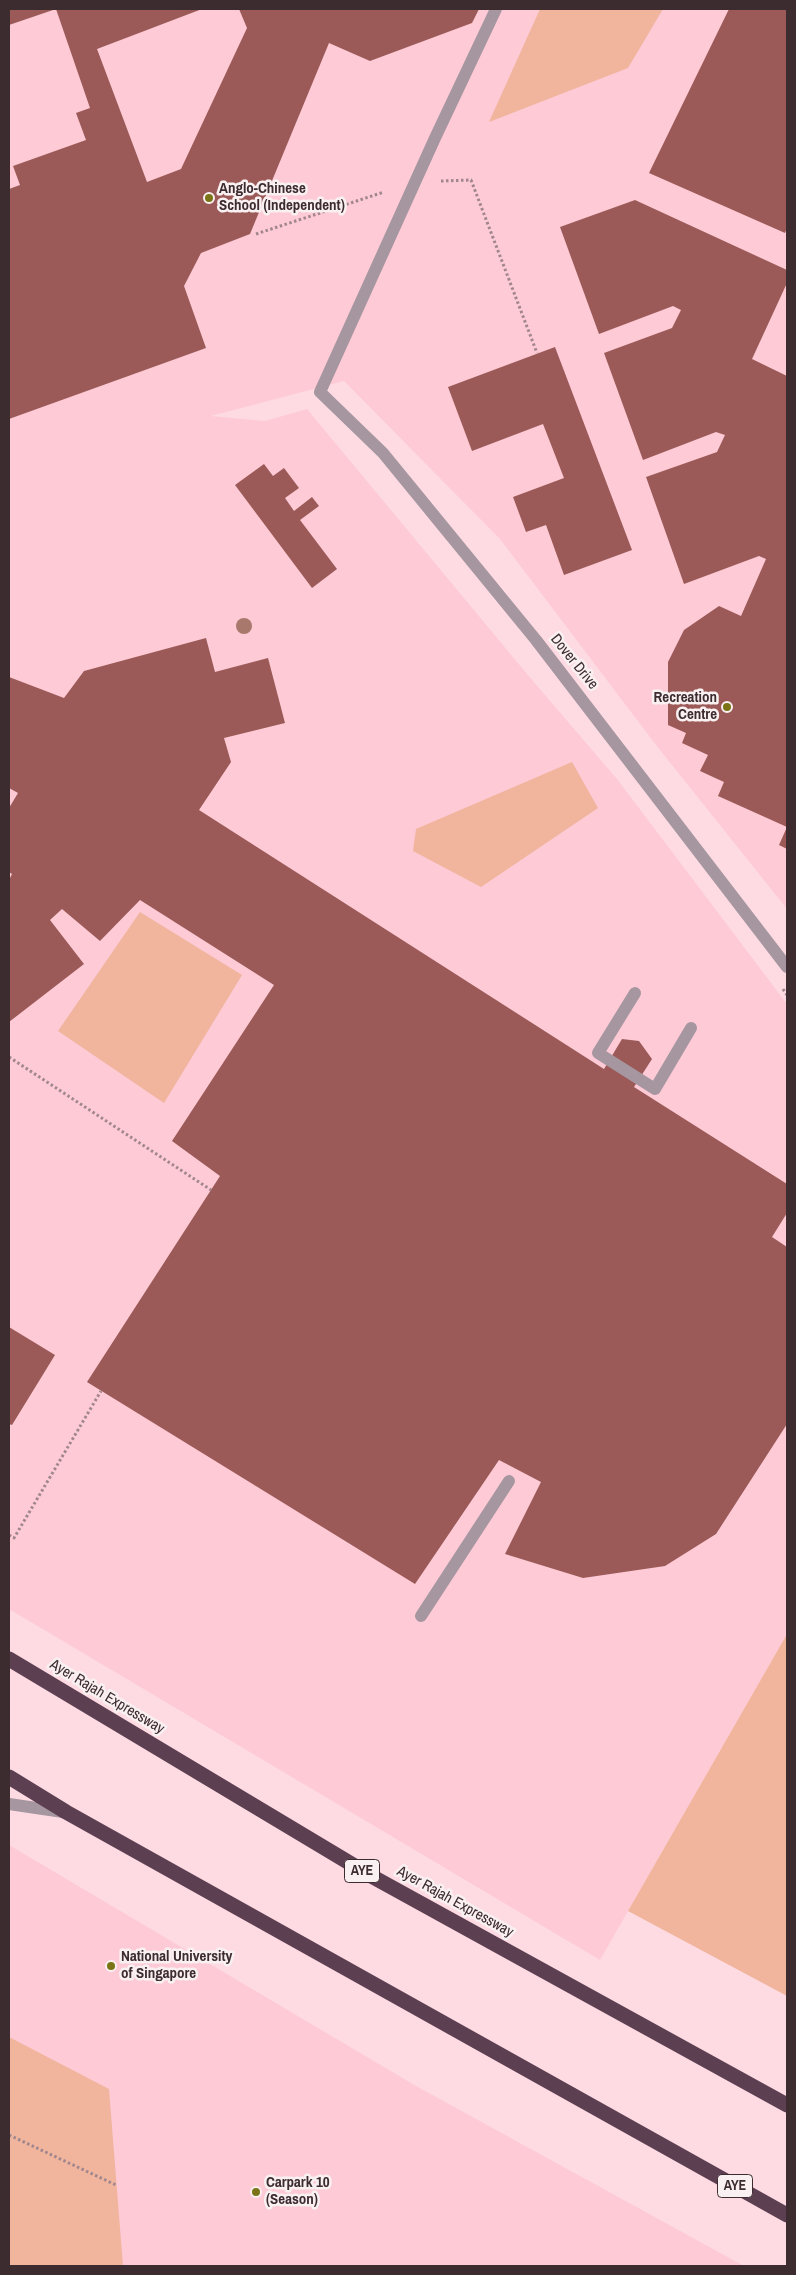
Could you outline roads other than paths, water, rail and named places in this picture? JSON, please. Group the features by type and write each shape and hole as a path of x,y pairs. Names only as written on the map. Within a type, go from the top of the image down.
{"highway":[{"name":"Ayer Rajah Expressway","path":"9,1659 373,1878 787,2105"},
{"name":"AYE","path":"9,1777 66,1812 787,2215"}],"lane":[{"name":"Dover Drive","path":"496,9 415,181 320,392 382,453 513,612 588,706 787,967"},
{"path":"636,993 598,1053 655,1089 691,1028"},
{"path":"421,1616 509,1481"},
{"path":"9,1804 66,1812"}],"place":[{"name":"Anglo-Chinese School (Independent)","path":"209,198"},
{"name":"Recreation Centre","path":"727,707"},
{"name":"National University of Singapore","path":"111,1966"},
{"name":"Carpark 10 (Season)","path":"256,2192"}]}
